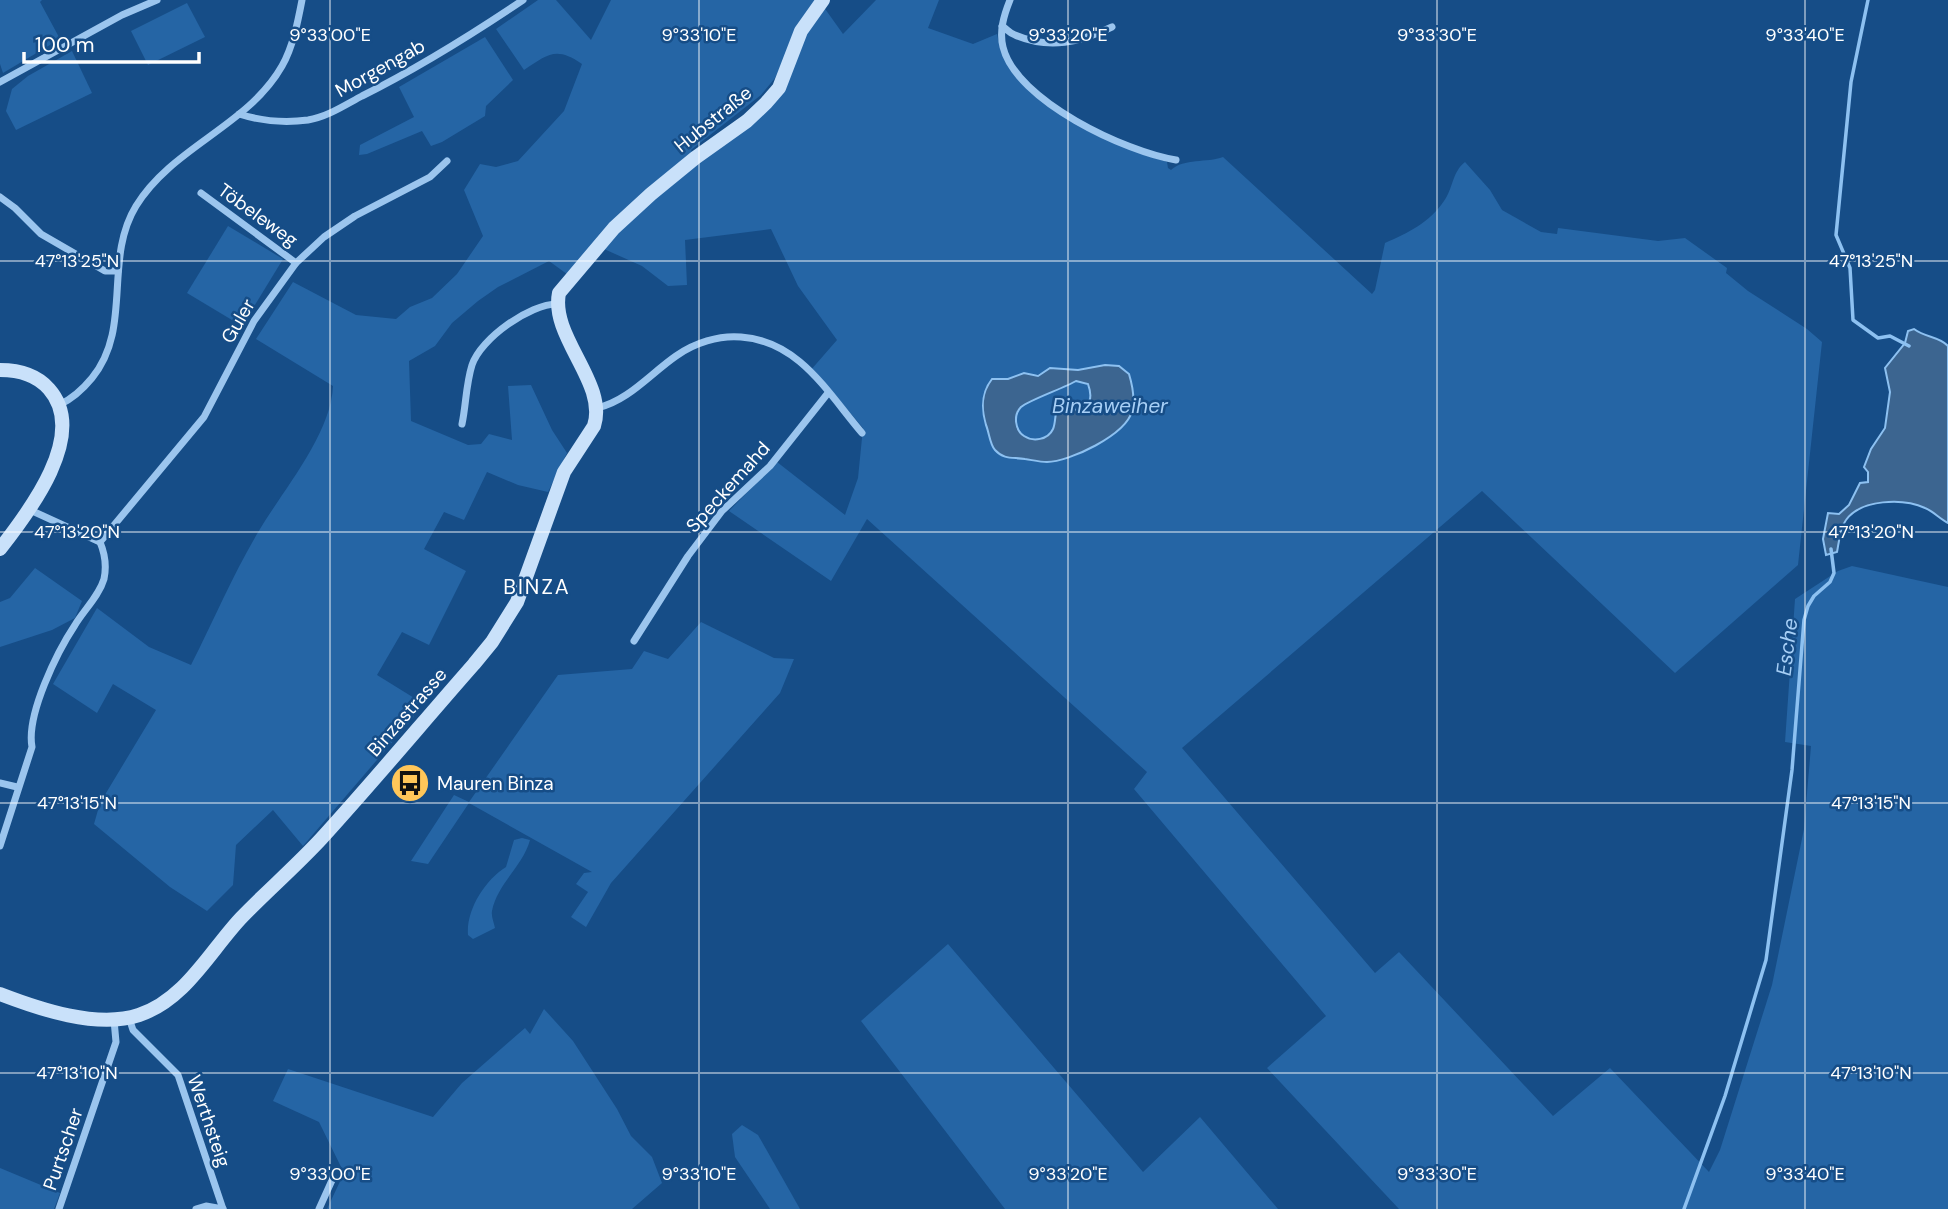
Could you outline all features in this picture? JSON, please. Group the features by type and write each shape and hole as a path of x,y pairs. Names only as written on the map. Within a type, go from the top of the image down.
{"street":[{"path":"0,82 122,15 157,0"},
{"path":"59,405 84,387 104,364 116,320 118,271 127,226 136,206 148,188 173,164 261,95 283,64 302,0"},
{"name":"Morgengab","path":"239,114 266,120 291,121 310,120 328,114 427,61 523,0"},
{"name":"Hubstraße","path":"557,304 564,286 614,228 651,194 747,121 766,103 779,88 801,31 823,0"},
{"path":"1010,0 1002,26 1003,49 1011,65 1028,86 1046,101 1097,133 1138,150 1176,160"},
{"path":"1002,26 1017,36 1056,43 1081,41 1112,27"},
{"name":"Guler","path":"100,541 204,417 254,321 296,263 324,237 355,216 430,177 447,161"},
{"name":"Töbeleweg","path":"201,192 296,263"},
{"path":"0,197 41,234 104,271 118,271"},
{"path":"461,424 472,363 482,347 530,310 545,304 557,304 597,408 611,405 677,355 702,342 722,337 749,337 778,345 799,359 862,433"},
{"path":"0,370 22,371 41,381 54,395 64,424 59,450 28,509 0,549"},
{"name":"Speckemahd","path":"634,641 688,556 722,511 770,466 828,393"},
{"name":"Binzastrasse","path":"0,994 55,1012 122,1019 158,1007 182,987 240,919 321,839 492,642 517,602 535,557 555,493 570,461 594,426 597,408"},
{"path":"0,846 32,747 30,734 47,679 75,623 103,582 106,567 100,541 28,509"},
{"path":"0,783 18,788"},
{"name":"Werthsteig","path":"122,1019 178,1075 223,1209"},
{"name":"Purtscher","path":"59,1209 122,1019"},
{"path":"318,1209 333,1178"},
{"path":"195,1209 206,1206 223,1209"}],"shaded area":[{"path":"0,0 42,0 40,2 60,39 3,73 0,64"},
{"path":"538,0 556,0 591,40 611,0 819,0 798,30 775,78 761,95 691,150 695,158 571,277 549,261 498,287 452,323 435,346 409,361 411,421 468,445 481,444 489,434 512,440 508,386 531,385 552,430 567,453 548,492 518,485 487,472 464,520 444,512 424,549 466,571 429,645 402,632 377,675 419,701 413,718 303,846 273,810 236,845 233,885 207,911 170,887 94,824 100,803 156,710 113,684 97,713 53,684 97,608 149,647 191,665 251,545 305,461 324,423 330,404 333,386 256,339 293,282 356,315 396,319 410,307 432,298 457,274 483,236 464,190 480,164 496,167 518,161 564,111 582,64 565,55 552,54 524,70 496,29"},
{"path":"876,0 939,0 928,28 973,44 997,34 1003,54 1018,74 1070,117 1099,135 1167,162 1171,170 1189,162 1223,157 1372,294 1385,243 1410,231 1438,209 1465,162 1490,190 1502,210 1541,232 1557,234 1558,228 1658,241 1685,238 1727,268 1726,273 1748,291 1807,329 1822,342 1798,565 1675,673 1482,491 1182,748 1375,973 1399,952 1553,1116 1610,1068 1709,1172 1720,1150 1772,985 1804,829 1811,746 1785,742 1795,599 1838,571 1852,566 1948,587 1948,1209 1399,1209 1267,1068 1326,1016 1134,789 1147,772 867,519 831,581 729,511 777,462 845,515 858,478 863,428 831,390 810,371 837,340 798,286 771,229 685,240 687,285 668,286 642,266 604,249 616,230 766,105 823,6 843,34","holes":["1105,365 1119,366 1131,382 1132,412 1088,449 1072,457 1043,461 1008,457 993,448 983,404 987,386 998,378 1026,378 1050,368 1078,370"]},
{"path":"187,3 205,37 148,65 131,31"},
{"path":"485,37 513,80 486,106 485,116 431,146 422,131 359,155 360,145 414,117 399,87"},
{"path":"72,51 92,93 16,130 6,111 12,89 28,76"},
{"path":"228,226 283,259 242,326 187,293"},
{"path":"1076,381 1088,384 1090,400 1087,404 1056,413 1053,429 1044,438 1032,439 1021,433 1016,418 1021,407"},
{"path":"35,568 82,601 75,618 52,630 0,647 0,602 10,598"},
{"path":"701,622 774,658 794,659 780,693 611,883 586,927 571,917 588,892 576,884 584,873 592,872 469,803 428,864 411,861 454,795 469,802 558,675 632,669 644,651 668,659"},
{"path":"514,840 530,840 495,901 492,913 495,928 473,939 468,935 468,925 478,896 506,867"},
{"path":"948,944 1143,1172 1200,1117 1278,1209 1005,1209 861,1021"},
{"path":"544,1009 573,1041 617,1109 631,1136 652,1157 662,1183 632,1209 327,1209 344,1173 319,1122 273,1101 288,1069 433,1117 462,1083 525,1028 530,1034"},
{"path":"742,1125 758,1135 800,1209 770,1209 735,1157 732,1134"},
{"path":"0,1168 60,1193 54,1209 0,1209"}],"water":[{"path":"1914,329 1941,340 1948,346 1948,523 1928,509 1916,505 1894,502 1872,504 1853,513 1846,520 1837,552 1826,555 1823,539 1828,513 1839,514 1849,505 1860,483 1868,482 1868,472 1864,467 1871,449 1885,428 1890,392 1885,368 1905,343 1908,331"},
{"name":"Binzaweiher","path":"1105,365 1119,366 1129,374 1133,407 1128,420 1119,429 1096,446 1057,461 1009,458 995,450 983,413 984,395 992,379 1008,379 1024,373 1038,376 1050,368 1078,370","holes":["1076,381 1088,384 1090,400 1087,404 1056,413 1054,427 1048,436 1032,439 1019,430 1017,414 1025,404"]}],"waterway":[{"name":"Esche","path":"1868,0 1851,82 1836,235 1850,268 1853,320 1878,338 1890,336 1909,346"},
{"name":"Esche","path":"1684,1209 1725,1096 1766,960 1792,770 1804,620 1814,596 1830,582 1834,573 1831,549"}],"place":[{"name":"Mauren Binza","path":"410,783"}],"district":[{"name":"BINZA","path":"537,587"}]}
